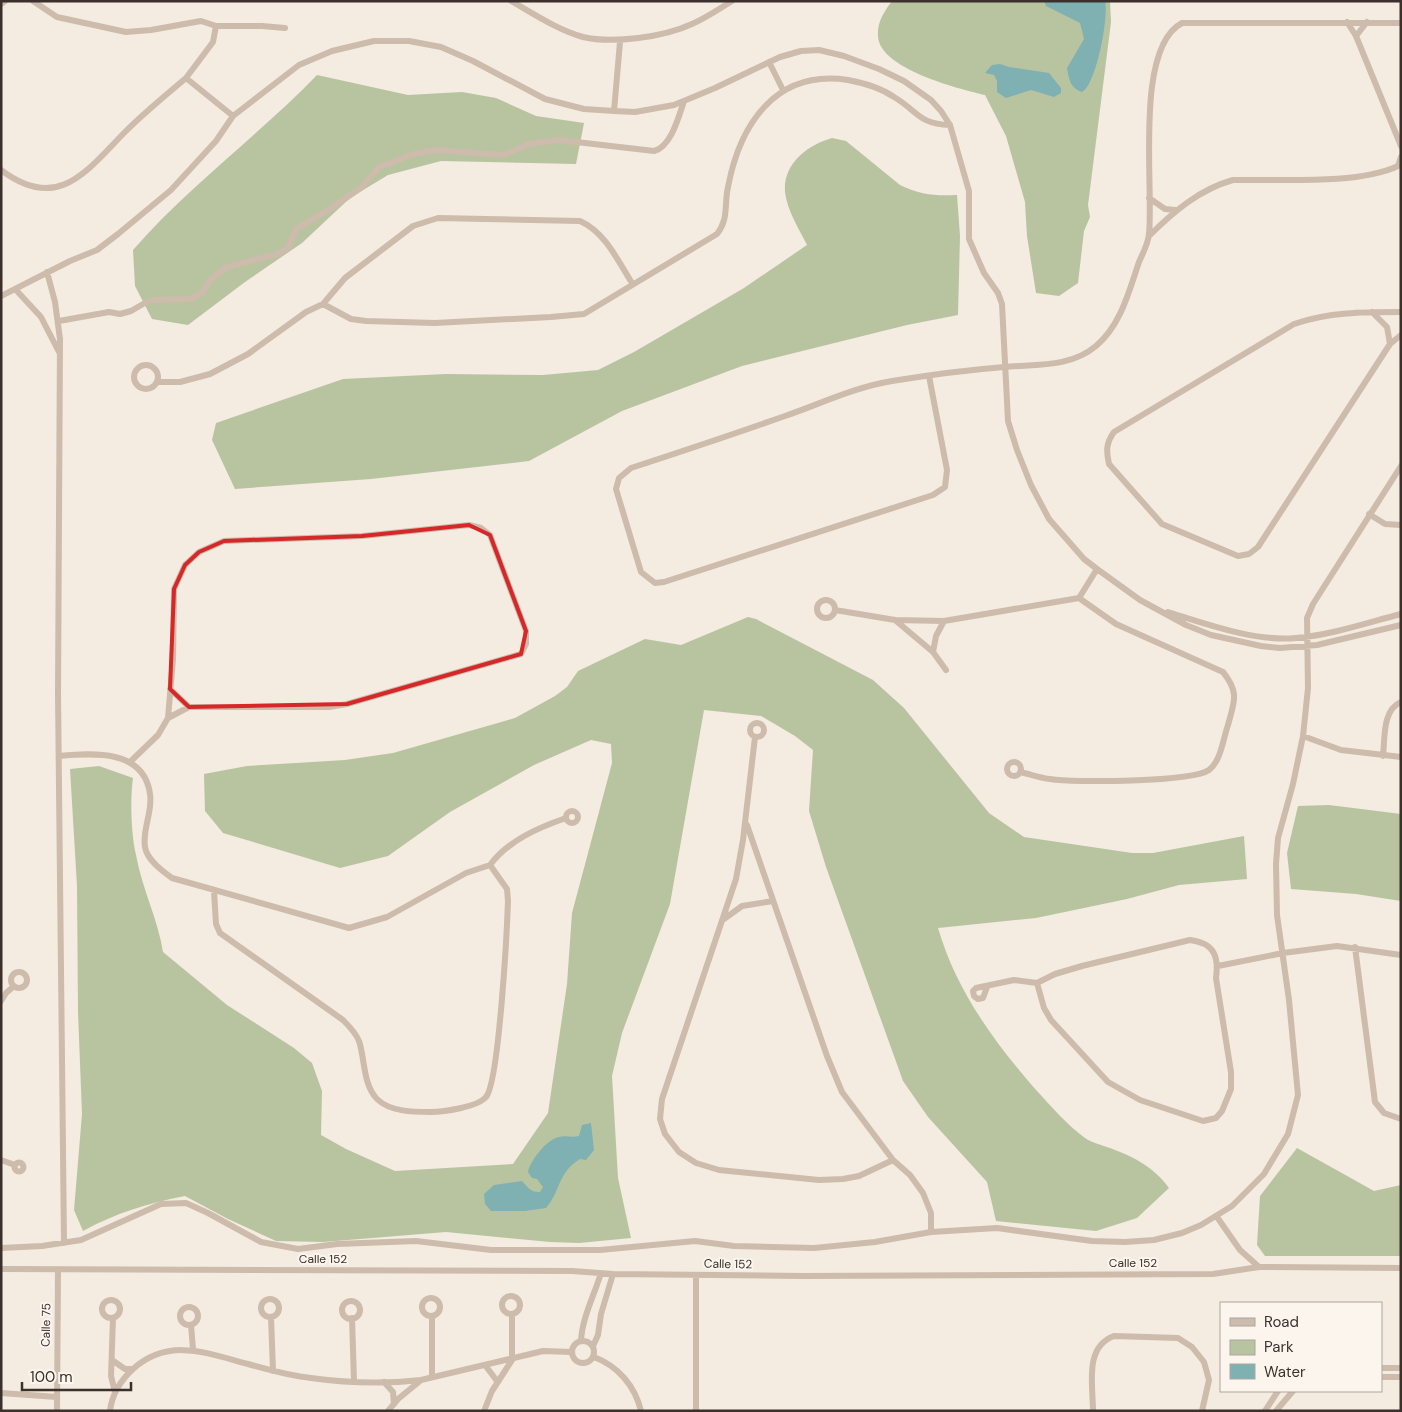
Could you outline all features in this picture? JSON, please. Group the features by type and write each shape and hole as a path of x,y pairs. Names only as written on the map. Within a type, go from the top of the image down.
{"street":[{"path":"1,4 6,1"},
{"path":"32,1 57,17 126,32 151,30 201,21 216,26 285,28"},
{"path":"511,1 560,28 584,37 620,42 672,31 692,24 732,1"},
{"path":"1347,22 1356,36 1401,146"},
{"path":"1356,36 1367,22"},
{"path":"930,376 947,470 945,487 933,495 664,582 655,583 640,572 616,489 619,478 631,468 848,393 890,381 930,376 1005,367 1056,363 1073,359 1094,347 1115,325 1149,236 1150,93 1159,55 1172,28 1182,23 1401,23"},
{"path":"1,170 30,185 52,188 74,181 95,165 126,131 186,78 213,42 216,26"},
{"path":"2,293 16,290 47,272 97,250 171,190 216,141 233,116 299,65 332,51 374,41 409,41 441,46 546,99 584,109 635,112 684,101 769,62 801,51 819,50 861,62 899,78 919,91 941,111 950,125 969,191 969,239 984,273 998,293 1002,304 1008,422 1031,485 1049,519 1084,559 1097,570 1155,608 1186,625 1211,635 1280,648 1309,647 1401,625"},
{"path":"614,111 620,42"},
{"path":"769,62 783,90"},
{"path":"186,78 233,116"},
{"path":"323,304 351,320 366,321 435,323 551,318 584,314 632,283 717,234 723,226 727,188 738,150 759,112 783,90 820,79 847,80 873,86 895,97 922,120 950,125"},
{"path":"59,321 109,312 120,314 131,311 150,300 191,299 202,292 211,280 227,267 278,254 288,248 296,229 362,187 379,167 391,162 403,160 414,154 436,150 503,155 544,140 574,140 658,150 672,131 684,101"},
{"path":"1149,236 1175,210 1220,184 1233,180 1361,177 1385,172 1398,166 1401,157"},
{"path":"1149,198 1165,209 1175,210"},
{"path":"156,382 180,382 210,374 248,354 306,312 323,304 345,278 413,226 438,218 580,221 595,230 603,238 632,283"},
{"path":"47,272 59,321 60,353 59,756 64,1243"},
{"path":"16,290 41,318 60,353"},
{"path":"1401,312 1372,312 1313,317 1294,324 1114,432 1108,441 1106,452 1109,464 1162,524 1238,556 1249,554 1258,547 1390,344 1401,335"},
{"path":"1372,312 1386,327 1390,344"},
{"path":"1,1248 64,1243 90,1236 161,1204 186,1203 262,1242 298,1249 337,1244 416,1241 492,1250 600,1250 695,1242 734,1246 814,1248 876,1242 932,1232 997,1228 1092,1241 1125,1242 1154,1240 1182,1233 1217,1216 1248,1192 1264,1174 1284,1141 1294,1114 1298,1095 1277,915 1278,838 1293,784 1303,736 1308,688 1309,647 1307,618 1313,604 1401,466"},
{"path":"1369,514 1385,524 1401,525"},
{"path":"130,762 158,735 168,718 173,659 174,589 184,565 199,552 224,541 362,536 469,525 481,528 490,535 526,631 526,644 521,654 403,689 328,707 190,708 168,718"},
{"path":"1079,598 1097,570"},
{"path":"835,610 895,620 944,620 1079,598 1116,624 1223,672 1232,683 1235,700 1217,761 1210,770 1189,776 1078,781 1050,779 1020,772"},
{"path":"1155,608 1222,628 1278,638 1308,637 1401,614"},
{"path":"895,620 933,652 946,670"},
{"path":"933,652 936,636 944,620"},
{"path":"170,689 190,708"},
{"path":"1383,756 1388,716 1392,708 1401,702"},
{"path":"755,736 746,822 736,879 662,1099 660,1119 665,1134 679,1152 696,1164 719,1170 819,1180 843,1179 859,1176 893,1160"},
{"path":"1303,736 1341,750 1401,757"},
{"path":"59,756 106,754 130,762 144,775 150,794 145,849 155,864 172,878 348,928 387,917 466,873 490,865 500,851 517,840 547,824 566,818"},
{"path":"746,822 827,1056 842,1092 893,1160 910,1175 923,1193 931,1212 932,1232"},
{"path":"214,891 216,924 220,933 343,1020 352,1030 359,1041 370,1088 377,1099 393,1108 413,1112 437,1112 476,1103 486,1097 492,1082 506,945 508,889 490,865"},
{"path":"724,919 742,906 773,901"},
{"path":"987,987 1014,980 1037,983 1055,974 1082,966 1190,940 1207,944 1214,952 1218,966 1216,978 1231,1072 1231,1090 1222,1111 1216,1118 1203,1121 1140,1100 1108,1082 1051,1020 1044,1008 1037,983"},
{"path":"1218,966 1282,953 1337,946 1355,947 1401,955"},
{"path":"1355,947 1375,1102 1384,1113 1401,1119"},
{"path":"1,1001 14,986"},
{"path":"1,1160 15,1165"},
{"path":"1217,1216 1240,1250 1259,1267"},
{"name":"Calle 152","path":"1,1269 572,1271 613,1274 696,1275 1213,1274 1259,1267 1400,1270"},
{"name":"Calle 75","path":"57,1411 58,1270"},
{"path":"581,1341 582,1326 601,1273"},
{"path":"594,1357 593,1346 598,1335 601,1314 613,1274"},
{"path":"696,1275 696,1411"},
{"path":"484,1411 497,1381 512,1360 512,1314"},
{"path":"271,1316 272,1371"},
{"path":"432,1316 432,1377"},
{"path":"113,1318 111,1376 115,1392"},
{"path":"352,1318 354,1381"},
{"path":"191,1325 193,1349"},
{"path":"1093,1411 1093,1357 1096,1348 1106,1339 1114,1336 1173,1337 1192,1347 1204,1362 1209,1380 1202,1411"},
{"path":"593,1346 588,1342 581,1341 575,1345 572,1352 574,1359 580,1363 588,1362 594,1357"},
{"path":"110,1411 115,1392 133,1369 155,1355 168,1350 193,1349 272,1371 311,1378 384,1382 421,1380 512,1360 543,1351 572,1352"},
{"path":"594,1357 612,1366 620,1374 635,1394 642,1411"},
{"path":"112,1360 125,1369 133,1369"},
{"path":"485,1365 497,1381"},
{"path":"1382,1368 1401,1368"},
{"path":"1382,1377 1401,1377"},
{"path":"388,1411 421,1380"},
{"path":"384,1382 393,1392 394,1404"},
{"path":"1265,1411 1277,1392"},
{"path":"1276,1411 1292,1392"},
{"path":"1,1393 57,1397"}],"highlighted area":[{"path":"469,525 490,535 526,631 521,654 347,704 189,707 170,689 174,589 185,565 199,552 224,541 362,536"}],"green space":[{"path":"892,1 1110,1 1111,22 1088,205 1090,217 1084,231 1078,283 1059,296 1036,293 1027,236 1025,202 1006,136 985,95 922,76 906,68 882,48 878,36 879,26 886,9"},
{"path":"317,75 408,95 462,92 496,98 536,116 584,123 576,164 441,161 388,175 350,198 302,243 245,282 188,325 152,319 135,286 133,250 177,204"},
{"path":"832,138 846,141 900,185 928,194 957,195 960,236 958,315 907,325 742,366 622,411 529,461 371,479 235,489 212,440 216,423 343,379 446,374 543,375 598,370 634,352 744,288 807,245 788,206 785,182 788,172 799,157 814,145"},
{"path":"748,617 756,619 873,680 904,708 989,813 1024,837 1132,853 1153,853 1244,836 1247,879 1179,885 1127,899 1036,918 938,928 955,973 978,1014 991,1034 1036,1090 1078,1133 1094,1143 1127,1155 1150,1168 1169,1188 1137,1218 1096,1231 996,1221 987,1182 928,1117 903,1081 826,867 809,811 813,750 795,736 761,716 704,710 670,904 622,1033 612,1076 618,1178 631,1238 579,1243 446,1232 323,1242 276,1241 228,1219 185,1196 132,1209 83,1231 74,1210 82,1114 78,1012 77,886 70,769 99,766 133,778 132,816 134,847 142,880 158,928 163,952 227,1005 294,1048 312,1063 322,1091 321,1135 346,1149 395,1171 513,1164 548,1113 567,984 572,913 612,763 611,744 591,740 534,765 450,812 388,856 340,868 223,833 205,811 204,774 247,766 345,760 393,753 515,718 555,696 567,687 578,671 645,639 681,645"},
{"path":"1329,805 1401,814 1401,901 1356,894 1291,889 1287,853 1298,806"},
{"path":"1297,1148 1374,1191 1401,1185 1401,1256 1265,1256 1257,1245 1260,1196"}],"water":[{"path":"1044,1 1105,1 1105,21 1100,50 1092,77 1082,92 1073,86 1069,79 1067,68 1084,39 1080,23 1046,6"},
{"path":"1000,64 1049,73 1061,88 1061,93 1054,97 1031,90 1006,98 997,92 997,81 994,75 985,73 992,65"},
{"path":"591,1123 594,1150 586,1160 580,1159 567,1170 546,1208 525,1211 491,1211 485,1204 484,1194 494,1185 522,1181 532,1191 540,1192 543,1187 528,1172 529,1167 544,1146 562,1136 579,1136 582,1125"}]}
